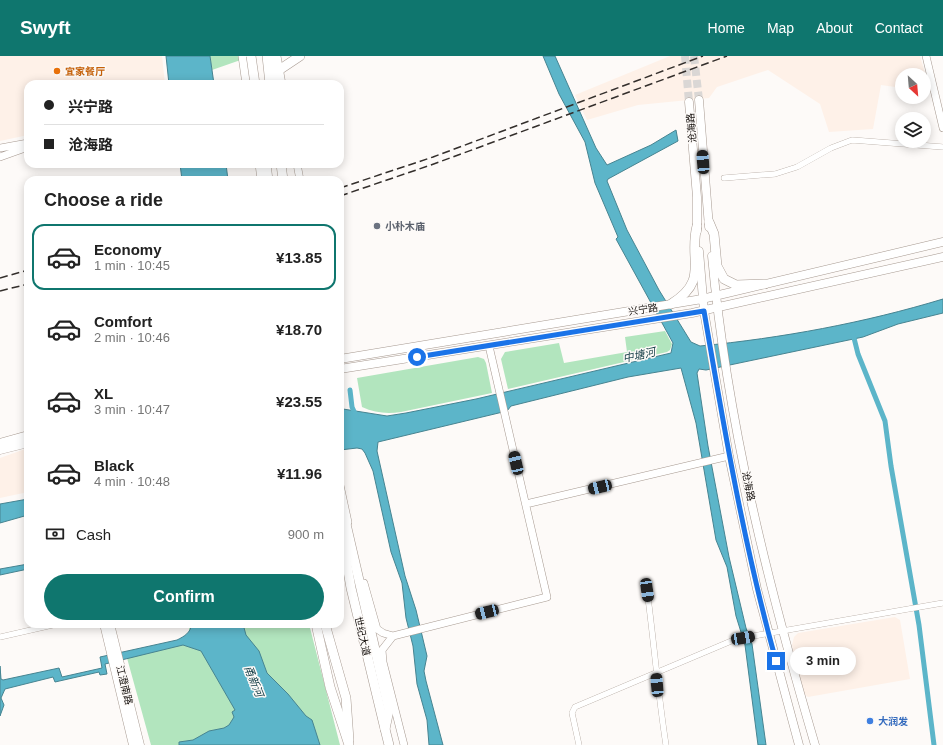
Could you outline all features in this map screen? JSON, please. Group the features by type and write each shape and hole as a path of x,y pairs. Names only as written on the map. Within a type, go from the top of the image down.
{"main road":[{"path":"243,56 246,80"},
{"path":"252,56 254,80"},
{"path":"266,56 269,80"},
{"path":"274,56 275,80"},
{"path":"276,72 300,56"},
{"name":"沧海路","path":"699,100 716,308 725,364 762,553 781,631 815,745"},
{"name":"沧海路","path":"689,102 697,197 697,226 702,299 709,341 729,456 757,588 799,745"},
{"name":"沧海路","path":"709,222 714,234 717,266 724,279 736,285 765,284"},
{"name":"沧海路","path":"672,304 683,297 694,281 694,236 697,226"},
{"name":"兴宁路","path":"344,358 702,299 943,242"},
{"name":"兴宁路","path":"344,368 678,316 943,257"},
{"path":"0,443 24,436"},
{"path":"0,450 24,444"},
{"path":"344,519 389,710 385,729"},
{"name":"世纪大道","path":"344,549 351,588 389,745"},
{"name":"江澄南路","path":"105,628 133,745"},
{"name":"江澄南路","path":"111,628 140,745"},
{"path":"317,628 332,692 349,745"},
{"path":"326,628 346,698 349,745"}],"street":[{"path":"926,56 941,105 943,128"},
{"path":"276,72 280,80"},
{"path":"724,178 775,174 797,167 831,148 852,140 943,147"},
{"path":"0,148 24,144"},
{"path":"0,157 24,148"},
{"path":"344,502 374,621 377,629 383,633 393,636 547,597 489,346"},
{"path":"526,504 729,456"},
{"path":"647,590 666,745"},
{"path":"579,745 572,713 575,707 740,638 943,603"},
{"path":"0,637 39,628"},
{"path":"393,636 382,650 383,662 404,745"}],"shaded area":[{"path":"0,56 162,56 165,80 24,80 24,136 0,141"},
{"path":"670,56 920,56 924,68 895,68 895,87 881,85 873,129 829,132 820,104 768,70 717,87 709,98 638,105 587,120 575,95"},
{"path":"24,449 24,493 0,498 0,458"},
{"path":"895,617 900,620 910,679 808,697 803,693 792,645 794,637 798,633"}],"green space":[{"path":"210,56 252,56 212,70"},
{"path":"665,331 672,344 670,350 667,352 508,389 501,359 505,352 559,343 564,363 627,352 625,337"},
{"path":"478,357 484,359 486,363 492,393 396,413 376,412 362,407 357,378"},
{"path":"189,628 310,628 340,745 151,745 127,658 189,638"}],"water":[{"path":"166,56 210,56 213,80 169,80"},
{"path":"543,56 555,56 596,148 607,165 651,145 676,130 678,141 608,179 607,181 627,230 659,290 691,342 700,346 792,334 853,322 913,308 943,299 943,313 898,324 863,337 706,370 699,369 697,373 708,446 729,557 746,628 752,644 766,745 758,745 745,645 736,616 727,567 716,540 696,423 681,368 628,377 511,406 507,411 378,442 377,451 405,576 416,610 427,656 424,671 426,681 443,745 429,745 427,720 417,684 413,646 406,618 402,583 391,552 373,471 362,449 344,450 344,409 387,416 476,399 671,353 673,343 616,239 618,237 595,183 585,142 559,94"},
{"path":"180,168 226,168 228,176 182,176"},
{"path":"24,500 24,516 0,523 0,504"},
{"path":"24,565 24,570 0,575 0,569"},
{"name":"甬新河","path":"191,628 244,628 246,635 259,651 267,673 288,694 306,716 312,720 320,745 179,745 179,742 193,740 209,731 224,728 229,725 234,717 232,712 235,710 201,651 183,645 105,664 107,674 100,675 99,672 55,682 53,677 5,689 1,698 4,705 0,716 0,666 1,679 3,680 59,668 62,677 102,668 100,657 177,640 187,634"}],"waterway":[{"path":"853,334 858,354 885,421 891,466 919,625 934,745"},
{"path":"350,390 352,407 356,416"}],"tunnel":[{"path":"685,56 689,102"},
{"path":"694,56 699,100"}],"railway":[{"path":"344,187 433,157 703,56"},
{"path":"344,195 431,165 727,56"},
{"path":"0,278 24,271"},
{"path":"0,291 24,285"}],"place":[{"name":"宜家餐厅","path":"57,71"},
{"name":"小朴木庙","path":"377,226"},
{"name":"大润发","path":"870,721"}],"route":[{"path":"417,357 704,311 729,456 757,588 776,661"}],"water label":[{"name":"中塘河","path":"639,355"}]}
